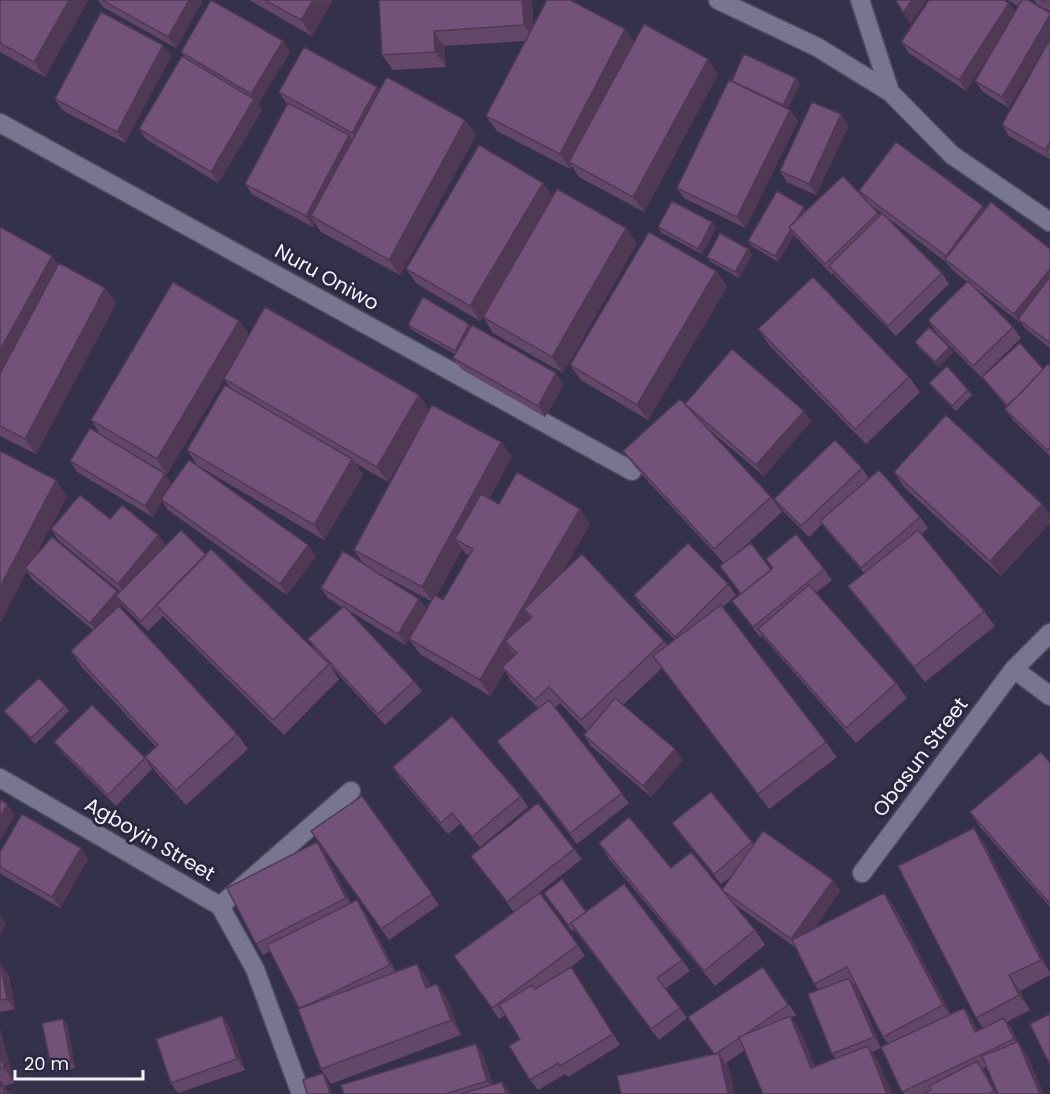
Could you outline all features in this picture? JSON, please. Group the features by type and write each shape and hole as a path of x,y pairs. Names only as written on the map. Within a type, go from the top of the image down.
{"street":[{"path":"718,0 817,47 891,92 952,155 1050,222"},
{"path":"860,0 891,92"},
{"name":"Nuru Oniwo","path":"0,123 632,471"},
{"name":"Obasun Street","path":"862,873 1014,669 1050,633"},
{"path":"1014,669 1050,696"},
{"name":"Agboyin Street","path":"0,778 220,906 351,791"},
{"path":"220,906 255,969 301,1094"}],"building":[{"path":"0,0 69,0 34,62 0,43"},
{"path":"102,0 189,0 168,37"},
{"path":"211,0 283,41 251,94 181,52"},
{"path":"265,0 313,0 301,20"},
{"path":"379,0 522,0 524,25 434,31 435,52 382,55"},
{"path":"547,0 570,0 625,29 560,154 486,116"},
{"path":"896,0 912,0 903,13"},
{"path":"929,0 1004,0 1009,3 959,80 901,42"},
{"path":"1022,0 1028,0 1050,15 1002,97 975,81"},
{"path":"101,12 163,45 117,132 55,99"},
{"path":"644,24 708,59 633,197 569,162"},
{"path":"1050,39 1050,142 1045,150 1002,125"},
{"path":"304,47 377,87 352,133 279,92"},
{"path":"744,54 796,78 783,105 732,81"},
{"path":"182,56 254,99 211,172 139,129"},
{"path":"387,77 465,120 389,260 311,216"},
{"path":"729,80 790,110 737,217 677,188"},
{"path":"812,102 841,114 809,184 780,171"},
{"path":"288,103 349,135 306,216 245,184"},
{"path":"896,142 983,206 946,256 859,191"},
{"path":"479,145 543,183 470,306 406,269"},
{"path":"843,176 878,213 825,264 789,227"},
{"path":"557,189 626,228 552,357 483,317"},
{"path":"777,191 804,207 789,227 791,229 775,256 748,241"},
{"path":"672,201 712,222 698,249 658,227"},
{"path":"991,202 1050,249 1050,269 1014,314 945,259"},
{"path":"882,213 942,273 888,326 829,266"},
{"path":"0,227 52,256 0,350"},
{"path":"649,232 716,271 637,405 570,365"},
{"path":"720,233 748,249 735,272 707,257"},
{"path":"59,263 105,288 25,439 0,426 0,374"},
{"path":"813,277 909,377 855,429 758,329"},
{"path":"1050,277 1050,343 1018,319"},
{"path":"968,281 1013,327 973,366 928,320"},
{"path":"173,282 239,321 157,459 91,420"},
{"path":"423,297 469,324 455,351 408,325"},
{"path":"265,307 419,395 377,467 224,379"},
{"path":"472,325 556,373 538,406 453,358"},
{"path":"929,327 949,347 935,362 915,342"},
{"path":"1020,343 1043,369 1007,405 982,377"},
{"path":"732,349 804,411 756,465 685,404"},
{"path":"1048,364 1050,366 1050,447 1047,450 1005,409"},
{"path":"947,366 968,390 952,406 929,383"},
{"path":"225,385 352,459 314,525 187,450"},
{"path":"680,399 771,497 714,549 623,451"},
{"path":"432,405 501,442 422,587 354,550"},
{"path":"946,415 1042,504 990,561 894,472"},
{"path":"90,428 165,474 145,506 70,461"},
{"path":"835,440 862,468 801,526 774,499"},
{"path":"0,451 56,480 0,587"},
{"path":"189,460 308,545 280,584 161,499"},
{"path":"879,470 920,517 861,568 820,521"},
{"path":"517,472 580,509 480,680 409,639 435,595 443,600 473,549 455,539 481,494 499,504"},
{"path":"80,495 110,519 122,505 158,535 118,584 51,529"},
{"path":"181,530 206,555 141,621 116,596"},
{"path":"918,530 984,611 914,667 848,586"},
{"path":"796,534 824,569 753,627 732,601 773,568 766,559"},
{"path":"52,537 117,591 90,623 25,568"},
{"path":"688,543 728,584 675,637 634,595"},
{"path":"751,543 771,570 741,594 720,566"},
{"path":"211,549 329,664 273,720 156,605"},
{"path":"343,551 419,599 398,634 321,588"},
{"path":"582,554 664,641 581,720 549,687 535,700 502,667 517,653 505,641 532,617 524,609"},
{"path":"809,585 896,683 846,728 758,629"},
{"path":"721,605 826,742 758,794 653,656"},
{"path":"119,606 237,734 176,790 145,757 158,745 71,651"},
{"path":"344,606 414,681 378,714 308,639"},
{"path":"39,678 65,706 31,738 4,711"},
{"path":"615,698 675,749 643,786 584,735"},
{"path":"549,700 622,793 570,833 497,741"},
{"path":"92,705 145,758 108,795 54,742"},
{"path":"452,716 521,796 472,837 452,813 441,823 393,767"},
{"path":"1041,752 1050,763 1050,904 970,812"},
{"path":"711,792 752,842 714,874 672,823"},
{"path":"362,796 432,894 381,929 311,831"},
{"path":"0,800 7,804 0,817"},
{"path":"538,803 574,849 507,902 471,856"},
{"path":"22,814 81,848 52,897 0,867 0,852"},
{"path":"629,817 671,868 691,852 755,930 704,971 599,843"},
{"path":"974,828 1041,960 1009,975 1019,995 976,1018 898,866"},
{"path":"763,831 833,880 791,939 722,890"},
{"path":"317,842 346,898 256,944 227,888"},
{"path":"562,879 586,912 568,925 544,893"},
{"path":"624,884 682,960 657,978 680,1008 651,1029 571,923"},
{"path":"540,893 578,945 492,1008 454,956"},
{"path":"884,893 943,1005 883,1037 847,967 814,984 792,940"},
{"path":"357,900 390,965 299,1008 267,945"},
{"path":"417,964 426,988 437,984 451,1020 321,1069 298,1009"},
{"path":"0,966 7,999 0,1000"},
{"path":"571,967 613,1034 560,1066 558,1063 530,1080 509,1046 520,1039 499,1005 532,985 535,989"},
{"path":"763,967 788,1005 714,1054 688,1017"},
{"path":"849,978 874,1037 832,1054 808,994"},
{"path":"964,1008 975,1032 1004,1018 1014,1039 902,1092 881,1047"},
{"path":"1050,1014 1050,1065 1030,1024"},
{"path":"222,1016 237,1059 171,1083 156,1039"},
{"path":"790,1016 811,1068 868,1046 887,1094 763,1094 739,1037"},
{"path":"63,1019 71,1062 51,1066 42,1023"},
{"path":"1018,1042 1040,1094 998,1094 982,1056"},
{"path":"476,1044 487,1081 445,1094 344,1094 341,1085"},
{"path":"719,1053 728,1094 621,1094 617,1076"},
{"path":"0,1054 4,1068 0,1069"},
{"path":"977,1061 994,1091 988,1094 923,1094 931,1090 929,1086"},
{"path":"323,1073 330,1094 307,1094 303,1080"},
{"path":"0,1080 4,1094 0,1094"},
{"path":"502,1082 506,1094 460,1094"}]}
